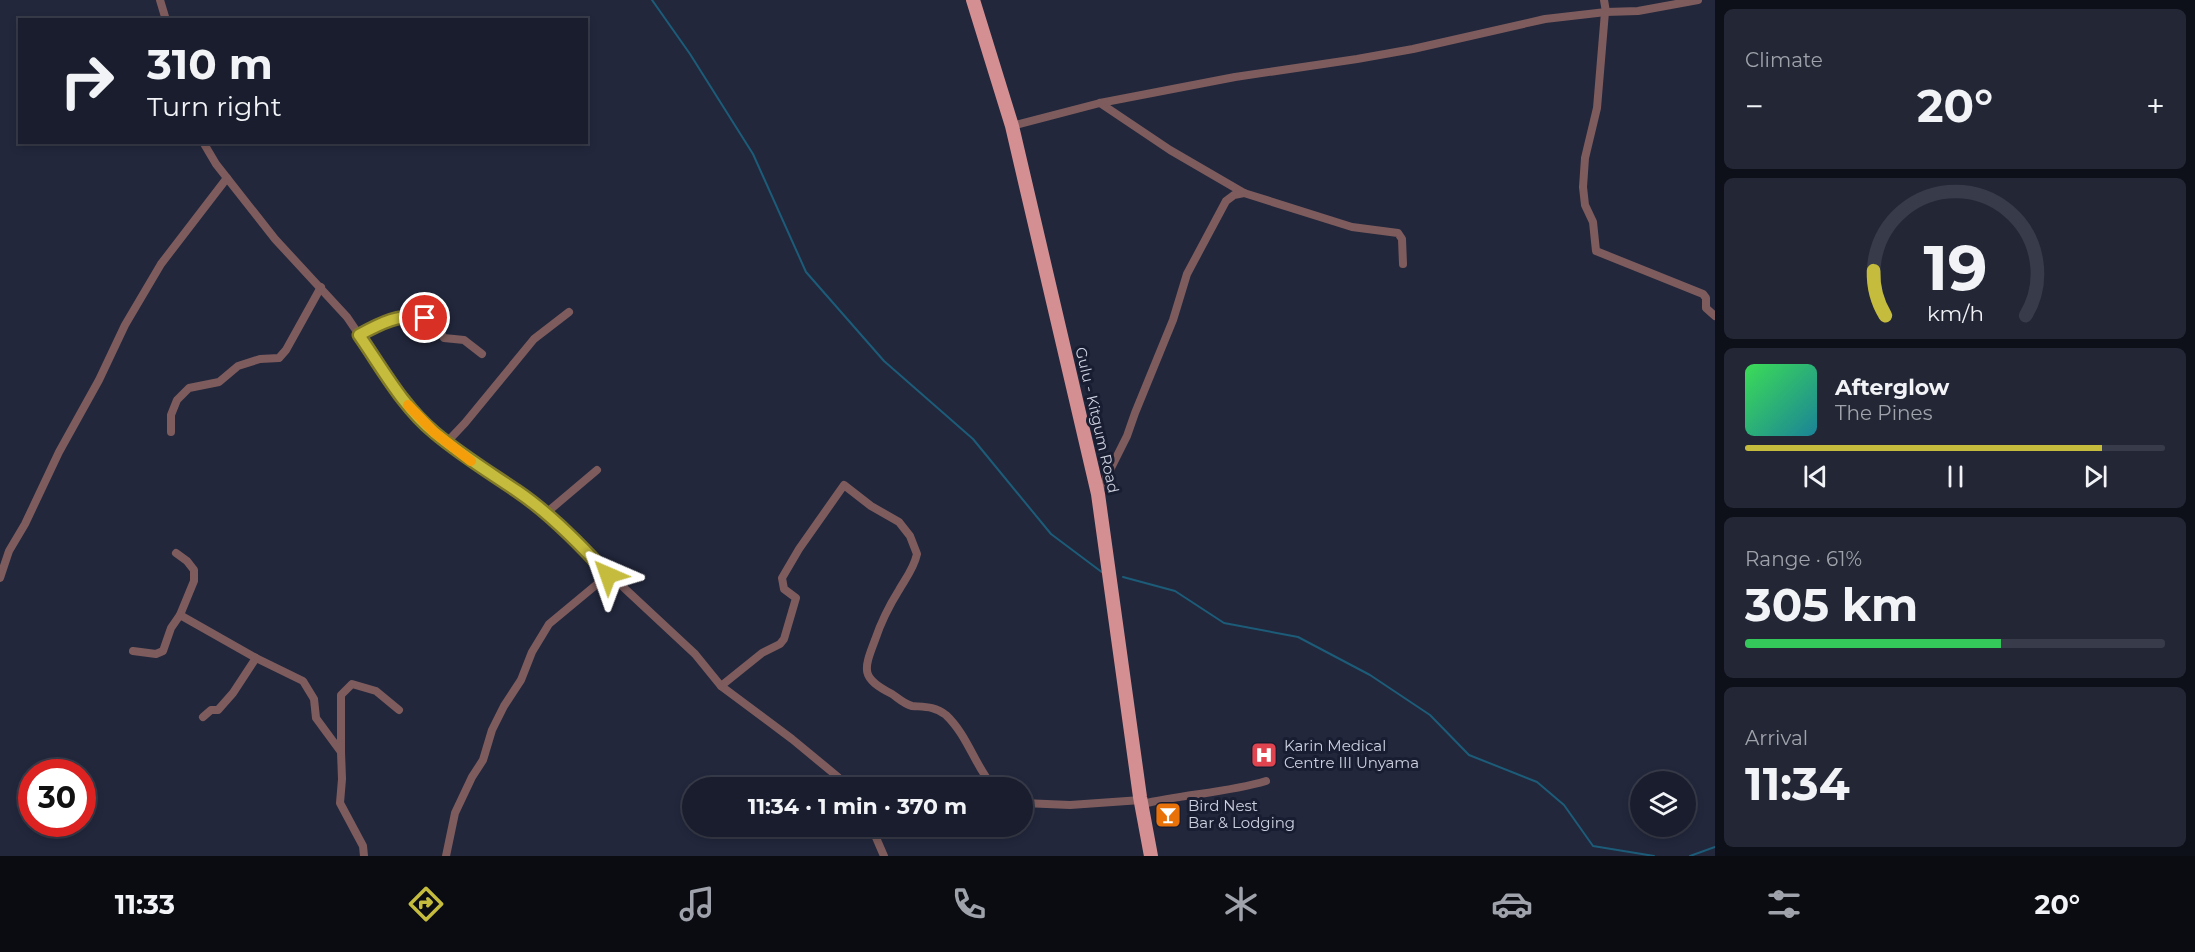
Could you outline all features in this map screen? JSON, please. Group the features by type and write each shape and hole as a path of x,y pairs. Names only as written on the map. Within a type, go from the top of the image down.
{"main road":[{"name":"Gulu - Kitgum Road","path":"973,0 1012,126 1098,494 1150,856"}],"street":[{"path":"160,0 165,18"},
{"path":"1604,0 1598,108 1585,158 1583,187 1585,205 1593,222 1596,251 1703,294 1706,298 1706,308 1715,316"},
{"path":"1012,126 1100,104 1235,77 1402,51 1545,19 1605,12 1638,11 1698,0"},
{"path":"1100,104 1170,150 1244,193 1352,227 1398,233 1402,239 1403,264"},
{"path":"203,144 226,178 275,239 347,317 404,401 434,432 482,469 518,491 545,514 694,654 721,686 838,777"},
{"path":"0,578 9,551 25,524 59,452 99,380 125,325 161,264 226,178"},
{"path":"1098,494 1127,436 1173,320 1193,261 1226,201 1234,195 1244,193"},
{"path":"171,432 171,415 177,400 189,388 219,382 238,366 260,358 279,358 286,350 321,287"},
{"path":"447,442 534,339 569,312"},
{"path":"359,335 383,322 412,315 439,325 444,338 464,340 482,354"},
{"path":"545,514 597,470"},
{"path":"721,686 762,653 780,644 784,639 796,598 784,589 782,578 799,549 844,485 871,506 899,522 910,536 917,554 910,573 886,612 874,640 866,666 869,680 877,688 907,704 930,707 946,716 969,746 985,777"},
{"path":"133,651 142,650 156,654 163,651 171,628 180,615 194,581 194,570 176,553"},
{"path":"446,856 455,813 483,760 492,730 521,680 532,652 549,624 608,575"},
{"path":"180,615 256,658 303,681 314,699 316,718 340,752"},
{"path":"203,717 211,710 218,710 233,693 256,658"},
{"path":"364,856 363,846 340,803 342,780 340,695 352,684 376,691 399,710"},
{"path":"1033,803 1070,805 1141,802 1205,794 1266,781"},
{"path":"876,837 884,856"}],"waterway":[{"path":"652,0 690,54 753,154 806,272 884,361 973,439 1051,534 1103,573"},
{"path":"1123,577 1175,591 1224,623 1298,637 1370,675 1430,715 1469,755 1537,782 1564,805 1593,846 1654,856"},
{"path":"1690,856 1715,847"}],"slow traffic":[{"path":"408,405 434,432 471,461"}],"place":[{"name":"Karin Medical Centre III Unyama","path":"1264,755"},
{"name":"Bird Nest Bar & Lodging","path":"1168,815"}],"route":[{"path":"425,318 412,315 383,322 359,335 404,401 434,432 464,456 534,504 584,549 608,575"}]}
